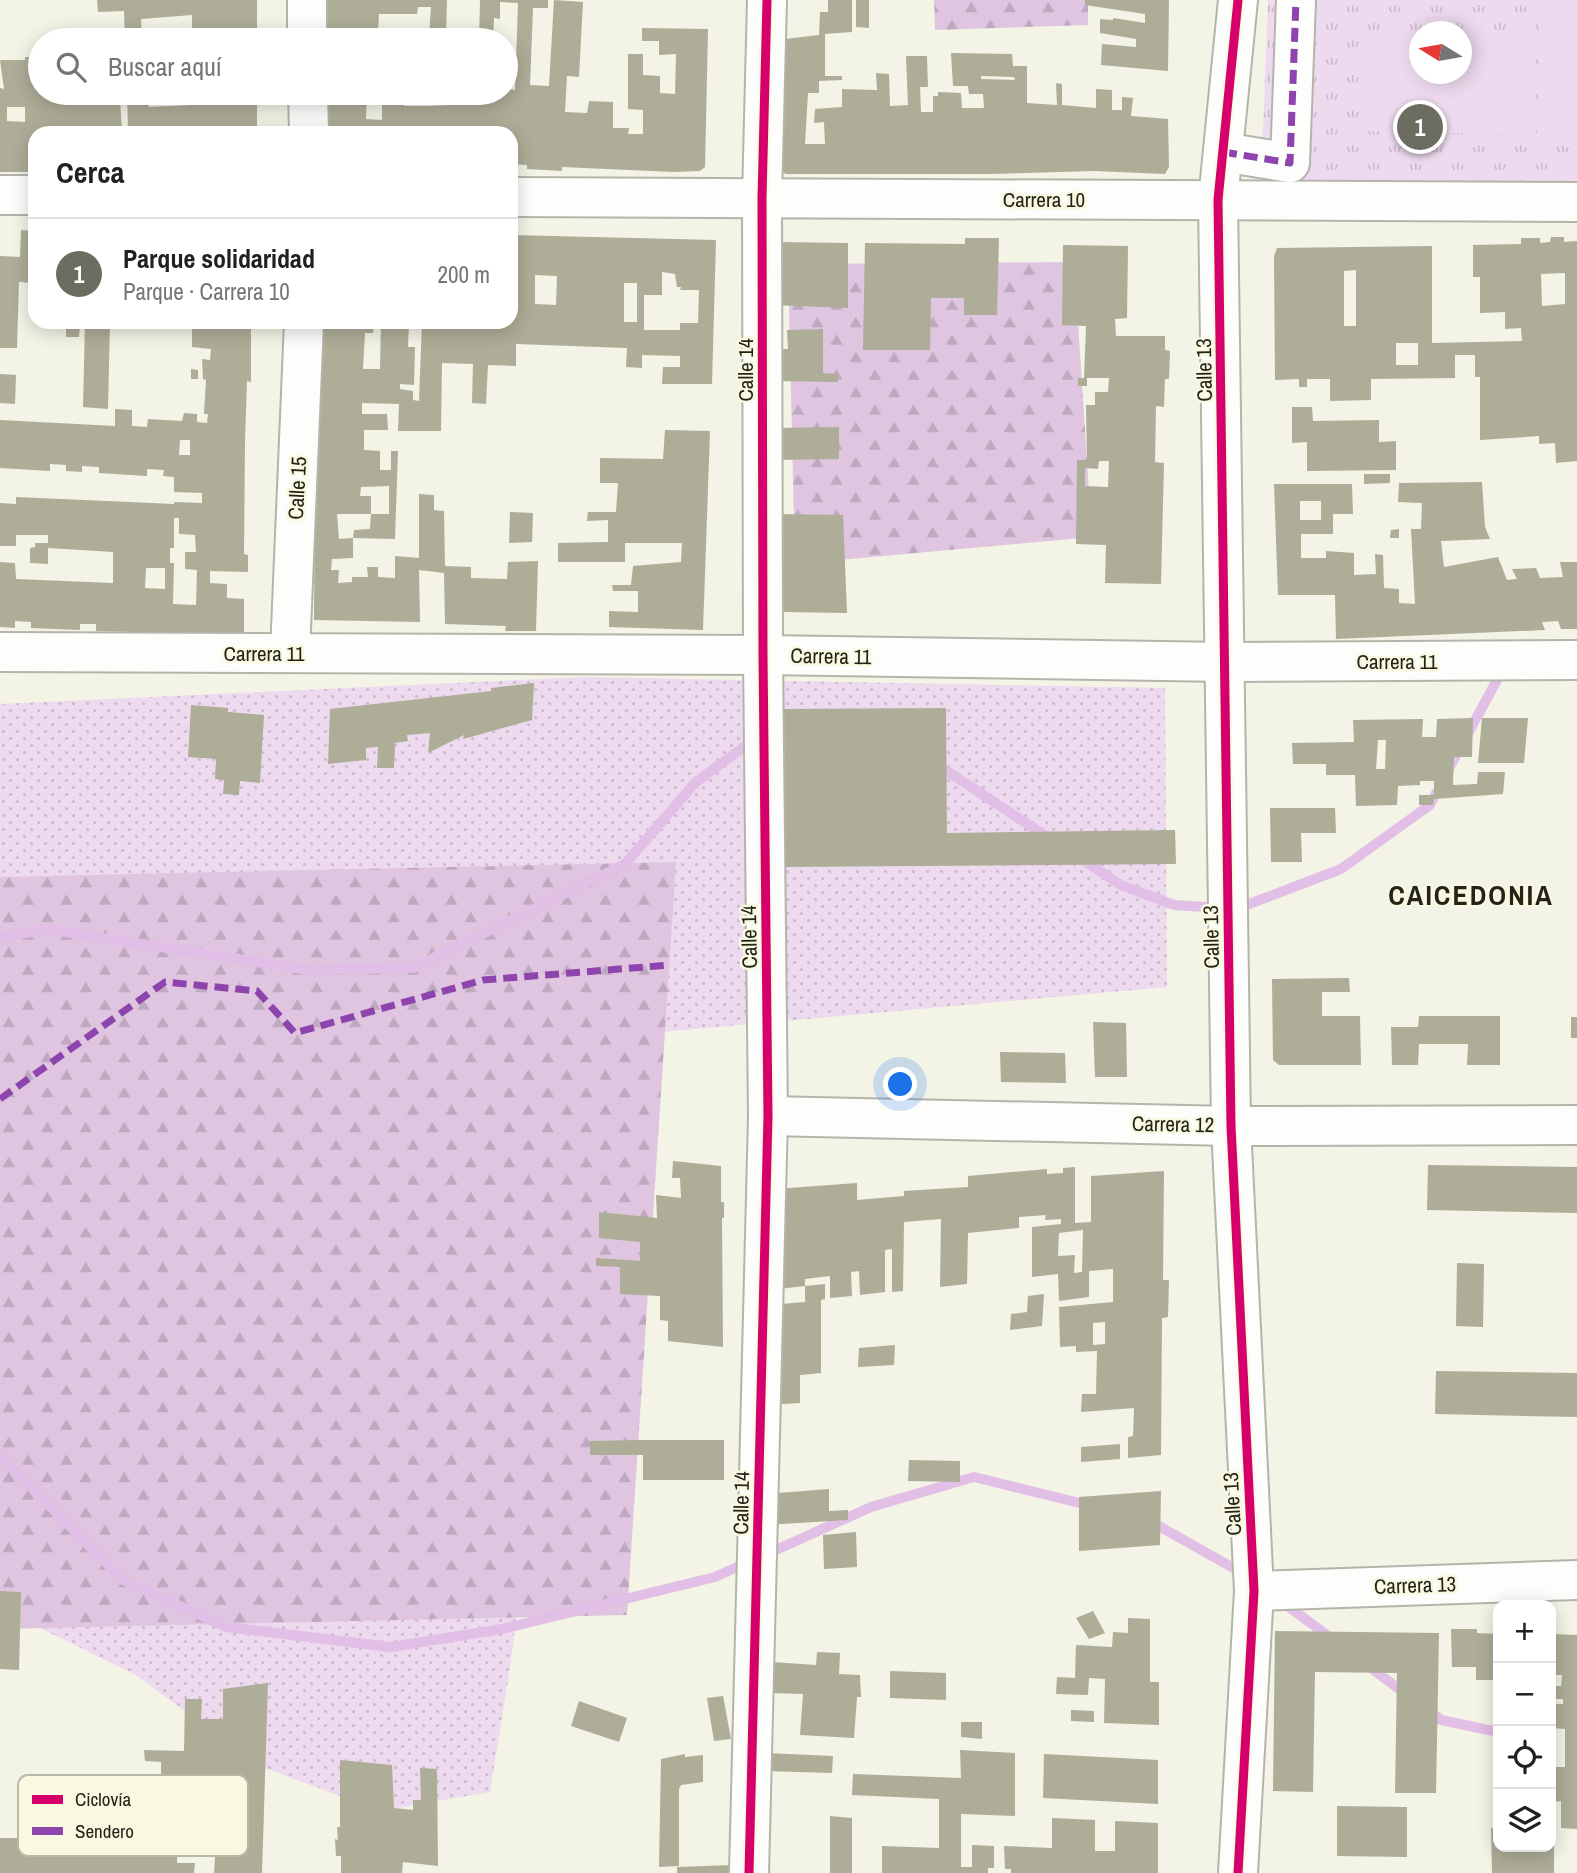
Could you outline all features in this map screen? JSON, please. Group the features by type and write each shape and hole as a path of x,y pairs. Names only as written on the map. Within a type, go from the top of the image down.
{"street":[{"path":"307,0 307,28"},
{"name":"Calle 14","path":"749,1873 768,1116 762,198 767,0"},
{"name":"Calle 13","path":"1238,0 1218,200 1231,1126 1254,1591 1238,1873"},
{"path":"1223,152 1290,163 1296,0"},
{"path":"308,105 309,126"},
{"path":"0,195 28,195"},
{"name":"Carrera 10","path":"518,197 1577,202"},
{"name":"Calle 15","path":"290,653 304,329"},
{"name":"Carrera 11","path":"0,652 763,655 1226,662 1577,660"},
{"name":"Carrera 12","path":"768,1116 1231,1126 1577,1125"},
{"name":"Carrera 13","path":"1254,1591 1577,1580"}],"green space":[{"path":"934,0 1088,0 1088,25 935,30"},
{"path":"1268,0 1577,0 1577,186 1261,180"},
{"path":"1540,0 1577,0 1577,137 1537,137"},
{"path":"1368,36 1409,37 1409,84 1472,84 1472,38 1530,39 1528,135 1366,131"},
{"path":"1074,262 1092,537 795,564 788,264"},
{"path":"583,677 1165,688 1167,987 593,1038 545,1379 511,1661 490,1792 380,1811 257,1765 136,1675 13,1615 0,1612 0,704"},
{"path":"676,862 627,1615 0,1629 0,877"}],"building":[{"path":"97,0 257,0 257,28 192,28 192,15 141,19 141,28 125,28 124,11 98,12"},
{"path":"318,0 447,0 446,28 430,28 431,7 418,7 417,14 379,14 378,28 317,28"},
{"path":"480,0 548,0 548,8 533,8 530,85 549,86 554,0 583,2 579,77 567,76 565,112 587,113 589,101 613,102 613,128 629,128 628,134 643,134 643,110 628,109 628,54 643,54 643,75 660,76 660,93 675,94 676,54 659,55 659,41 642,41 642,28 708,29 705,167 700,171 674,172 562,167 562,171 527,169 527,165 518,164 518,126 314,126 315,105 367,105 366,119 382,120 382,105 518,105 518,3 500,2 500,19 494,18 494,28 479,28"},
{"path":"828,0 852,0 852,32 825,34 825,76 842,76 842,80 819,81 819,93 808,93 805,144 825,144 824,122 814,123 815,109 842,107 842,89 877,90 876,73 889,74 890,106 908,105 906,56 927,56 928,87 920,87 921,112 933,112 933,96 938,96 938,92 961,93 962,108 984,108 983,94 969,94 968,86 953,86 951,53 1012,54 1013,66 1027,66 1027,103 1057,105 1056,83 1062,84 1062,105 1096,108 1096,89 1112,90 1112,110 1122,110 1122,97 1133,98 1131,116 1168,119 1169,167 1165,174 1095,171 786,174 780,171 785,39 819,35 820,12 828,12","holes":["981,76 1014,77 1015,80 981,79"]},
{"path":"856,0 869,0 869,28 856,27"},
{"path":"1085,0 1169,0 1168,71 1101,65 1102,44 1136,47 1136,39 1100,33 1100,19 1113,18 1145,23 1145,14 1085,5"},
{"path":"25,57 28,57 28,105 120,105 122,126 28,126 28,172 0,172 0,88 4,89 0,60 25,60","holes":["7,107 25,107 25,122 7,121"]},
{"path":"127,105 257,105 257,126 128,126"},
{"path":"21,230 28,230 28,283 19,282 17,348 0,348 0,256 20,257"},
{"path":"518,235 716,240 712,384 662,384 663,367 680,367 680,356 642,355 642,368 626,367 627,348 516,344 516,366 488,365 486,404 472,403 473,364 442,363 441,431 398,431 399,404 362,403 362,414 387,414 388,430 364,430 364,450 380,451 380,470 391,470 391,451 398,451 395,539 353,538 353,558 332,559 331,570 339,570 338,583 352,582 352,577 368,577 367,567 378,567 378,577 395,578 395,556 419,558 419,494 434,495 434,510 444,511 445,566 471,567 471,578 507,579 508,562 538,561 536,631 505,631 506,626 445,624 444,573 419,570 420,622 314,620 316,329 373,329 373,333 365,333 363,369 380,369 381,329 409,329 408,347 415,347 414,385 400,384 400,389 413,391 413,400 419,401 422,329 518,329","holes":["662,272 675,274 680,290 699,290 698,323 680,323 680,330 644,330 644,295 662,295","535,275 557,276 556,305 535,304","624,283 637,283 637,322 624,322","389,486 389,514 371,514 371,496 360,496 361,487","337,514 371,514 370,529 354,530 353,538 339,539"]},
{"path":"1551,237 1564,237 1564,242 1577,241 1577,461 1556,463 1555,443 1539,444 1539,436 1480,440 1480,377 1475,377 1475,355 1455,355 1455,378 1371,379 1371,400 1330,401 1330,379 1307,379 1307,387 1299,387 1299,379 1275,380 1274,256 1277,248 1432,246 1432,343 1522,341 1521,328 1505,329 1505,312 1480,313 1480,277 1473,277 1473,245 1521,244 1521,238 1540,238 1540,243 1550,242","holes":["1356,270 1356,326 1344,326 1344,271","1565,273 1565,304 1542,306 1541,274","1396,343 1418,343 1418,365 1396,365"]},
{"path":"965,238 999,238 997,315 964,315 964,298 931,298 930,350 863,350 865,243 965,244"},
{"path":"780,242 848,243 848,308 773,305"},
{"path":"1063,245 1128,246 1127,318 1115,319 1116,336 1165,336 1165,350 1170,351 1164,407 1156,406 1155,462 1164,463 1161,584 1105,583 1106,545 1076,544 1077,460 1087,460 1086,405 1095,405 1095,392 1108,392 1109,378 1087,378 1087,386 1078,386 1078,378 1084,378 1086,326 1062,325","holes":["1099,461 1109,461 1108,487 1085,486 1085,468 1098,469"]},
{"path":"66,329 80,329 79,337 66,337"},
{"path":"85,329 110,329 108,409 83,407"},
{"path":"192,329 251,329 251,382 247,381 245,441 244,554 248,555 248,572 210,571 210,583 227,584 227,598 244,599 244,635 96,631 96,624 80,624 80,630 31,628 31,622 15,621 15,628 0,627 0,562 15,563 16,579 113,583 113,552 48,548 48,564 30,563 30,548 35,547 35,543 48,543 48,535 16,535 16,546 0,546 0,503 16,504 16,497 202,503 202,493 174,492 174,477 163,476 164,470 147,469 147,476 99,473 99,467 82,466 82,472 66,471 66,465 50,464 50,471 0,468 0,420 115,426 115,409 132,410 132,426 147,427 148,419 182,421 184,413 197,414 197,422 207,423 208,414 204,414 206,380 203,379 202,359 210,360 211,349 192,347","holes":["180,440 190,440 190,455 179,455","174,518 179,518 179,534 195,535 196,552 185,552 185,569 197,570 196,605 173,604 174,563 170,563 170,548 174,548","146,568 165,568 165,589 145,588"]},
{"path":"823,329 823,373 838,374 838,382 773,381 773,349 788,349 787,330"},
{"path":"191,369 198,370 198,379 191,379"},
{"path":"0,374 16,375 15,404 0,403"},
{"path":"1292,407 1312,407 1313,421 1379,420 1379,442 1396,441 1396,470 1307,471 1307,442 1292,443"},
{"path":"839,427 839,459 775,460 774,428"},
{"path":"665,430 710,431 703,630 609,627 609,611 638,612 638,591 613,591 612,585 631,585 633,566 681,562 682,543 625,543 625,562 558,562 558,543 608,542 608,520 587,521 588,512 616,512 618,483 600,483 600,458 663,459"},
{"path":"1364,474 1390,474 1390,483 1364,484"},
{"path":"1482,482 1485,527 1490,539 1441,541 1444,567 1498,557 1507,580 1517,579 1512,569 1536,568 1540,578 1563,577 1560,562 1577,562 1577,629 1561,629 1558,621 1542,622 1545,630 1336,639 1335,595 1278,595 1274,484 1352,484 1353,514 1333,514 1333,534 1301,534 1301,558 1326,558 1326,551 1354,553 1354,575 1376,574 1375,554 1383,555 1384,588 1399,589 1399,603 1415,604 1411,529 1421,529 1422,503 1398,502 1399,483","holes":["1300,501 1321,501 1321,520 1300,520"]},
{"path":"510,512 533,513 532,542 509,543"},
{"path":"778,514 843,515 847,613 784,612"},
{"path":"1399,529 1399,538 1390,538 1391,530"},
{"path":"534,683 532,720 463,739 464,735 428,753 430,733 407,735 408,741 395,743 394,768 377,768 378,747 366,748 366,760 328,764 330,709 491,691 491,688"},
{"path":"191,705 264,715 260,783 240,781 239,795 223,794 224,780 215,779 216,759 188,757"},
{"path":"946,708 947,833 1175,830 1176,864 782,867 781,709"},
{"path":"1473,718 1472,757 1454,757 1453,785 1477,784 1478,772 1505,772 1503,794 1434,799 1433,805 1419,805 1419,795 1434,795 1434,781 1420,781 1420,785 1398,786 1397,805 1356,806 1355,775 1326,775 1326,764 1293,764 1292,743 1354,742 1353,720 1423,719 1422,737 1436,737 1437,719","holes":["1378,740 1386,740 1385,769 1376,769"]},
{"path":"1482,718 1528,718 1524,763 1478,763"},
{"path":"1270,808 1335,808 1336,833 1301,833 1302,862 1271,862"},
{"path":"1349,978 1350,992 1322,992 1322,1016 1360,1016 1361,1065 1279,1065 1273,1060 1272,979"},
{"path":"1419,1016 1500,1016 1500,1065 1467,1065 1468,1044 1419,1044 1418,1065 1392,1065 1391,1027 1418,1027"},
{"path":"1571,1017 1577,1017 1577,1038 1571,1038"},
{"path":"1093,1022 1126,1023 1127,1077 1095,1077"},
{"path":"1000,1052 1065,1053 1066,1083 1001,1082"},
{"path":"673,1161 721,1166 721,1202 724,1202 723,1347 668,1341 668,1321 660,1320 660,1296 620,1294 620,1267 596,1266 596,1258 640,1261 640,1242 599,1238 599,1212 657,1218 656,1195 681,1198 680,1178 672,1178"},
{"path":"1428,1165 1577,1167 1577,1213 1427,1210"},
{"path":"1075,1167 1075,1223 1091,1222 1091,1176 1164,1171 1163,1280 1169,1280 1168,1317 1162,1318 1161,1455 1128,1458 1128,1437 1133,1436 1134,1408 1081,1412 1082,1394 1096,1394 1097,1351 1076,1352 1076,1346 1060,1347 1059,1307 1113,1302 1113,1269 1089,1271 1089,1297 1059,1301 1058,1274 1032,1277 1032,1227 1061,1224 1061,1219 1045,1220 1046,1215 1019,1217 1019,1228 968,1233 967,1284 940,1287 941,1219 904,1222 903,1291 892,1292 892,1249 885,1250 885,1292 860,1295 859,1271 851,1272 852,1296 830,1298 830,1276 805,1279 805,1286 769,1290 775,1189 857,1183 857,1200 904,1196 904,1191 968,1187 968,1176 1047,1169 1047,1174 1063,1173 1063,1168","holes":["1083,1230 1082,1272 1074,1273 1075,1255 1058,1256 1059,1233","1105,1322 1105,1344 1093,1345 1093,1323"]},
{"path":"1457,1263 1484,1264 1483,1327 1456,1326"},
{"path":"825,1284 825,1299 821,1300 821,1373 800,1375 800,1403 767,1405 769,1305 805,1302 805,1286"},
{"path":"1044,1294 1042,1326 1010,1330 1011,1314 1027,1312 1028,1296"},
{"path":"895,1345 894,1365 858,1367 859,1348"},
{"path":"1436,1371 1577,1373 1577,1417 1435,1414"},
{"path":"724,1440 724,1480 643,1480 643,1455 590,1455 590,1441"},
{"path":"1120,1444 1120,1459 1081,1462 1081,1447"},
{"path":"909,1460 960,1461 960,1482 908,1481"},
{"path":"829,1489 829,1511 848,1510 848,1520 765,1525 765,1494"},
{"path":"1161,1491 1160,1545 1079,1551 1079,1497"},
{"path":"856,1532 857,1567 824,1569 823,1535"},
{"path":"0,1591 21,1592 19,1670 0,1669"},
{"path":"1093,1611 1105,1633 1089,1639 1076,1618"},
{"path":"1128,1618 1150,1619 1150,1682 1159,1682 1159,1725 1104,1723 1105,1679 1089,1678 1088,1695 1056,1694 1057,1677 1075,1678 1076,1645 1112,1647 1113,1632 1128,1633"},
{"path":"1451,1629 1477,1629 1477,1633 1493,1634 1493,1680 1476,1680 1476,1667 1452,1667"},
{"path":"1275,1631 1439,1633 1436,1793 1395,1793 1397,1673 1315,1672 1313,1792 1273,1791"},
{"path":"1556,1634 1577,1635 1577,1829 1561,1828 1561,1801 1556,1802 1556,1767 1565,1767 1565,1729 1556,1728 1556,1704 1563,1704 1563,1699 1556,1699 1556,1686 1561,1686 1562,1675 1556,1675"},
{"path":"817,1652 840,1653 839,1674 860,1675 861,1697 857,1697 854,1738 800,1735 803,1694 771,1693 772,1662 816,1665"},
{"path":"890,1671 946,1673 946,1700 890,1698"},
{"path":"268,1683 262,1873 214,1873 215,1856 248,1856 248,1775 161,1775 161,1762 145,1761 144,1750 184,1751 185,1699 202,1699 201,1719 223,1719 223,1689"},
{"path":"723,1696 731,1739 714,1741 707,1698"},
{"path":"579,1701 627,1718 619,1742 571,1726"},
{"path":"1071,1710 1094,1711 1094,1722 1071,1721"},
{"path":"961,1722 982,1722 982,1739 961,1737"},
{"path":"960,1750 1015,1753 1015,1816 961,1814 961,1867 972,1867 972,1845 994,1846 994,1868 988,1868 988,1873 882,1873 882,1846 939,1848 939,1799 852,1795 853,1774 961,1778"},
{"path":"766,1753 833,1756 832,1773 765,1771"},
{"path":"685,1754 685,1757 703,1755 703,1782 681,1785 679,1866 659,1867 661,1759"},
{"path":"1044,1754 1158,1760 1158,1804 1043,1798"},
{"path":"340,1760 392,1765 394,1808 413,1810 413,1800 421,1800 420,1768 437,1769 438,1866 403,1862 402,1873 341,1873 341,1856 336,1856 335,1839 338,1840 337,1827 340,1827"},
{"path":"1337,1806 1407,1807 1407,1857 1337,1856"},
{"path":"830,1816 852,1818 852,1873 830,1873"},
{"path":"1052,1818 1095,1820 1095,1851 1115,1851 1115,1821 1158,1823 1158,1873 1011,1873 1011,1869 1005,1869 1004,1846 1052,1848"},
{"path":"1491,1828 1493,1852 1554,1852 1554,1873 1492,1873"},
{"path":"0,1838 18,1838 18,1856 177,1856 177,1863 195,1863 194,1873 0,1873"},
{"path":"732,1865 732,1873 677,1873 677,1867"}],"waterway":[{"path":"1447,772 1503,669"},
{"path":"0,938 46,929 308,970 413,968 625,864 696,782 756,738"},
{"path":"936,764 1052,840"},
{"path":"1236,909 1341,869 1430,805 1436,793"},
{"path":"1080,858 1121,885 1174,905 1220,908"},
{"path":"0,1456 123,1580 226,1627 391,1647 502,1629 715,1577 750,1561"},
{"path":"765,1555 871,1507 974,1477 1092,1506"},
{"path":"1148,1520 1244,1574"},
{"path":"1282,1602 1331,1638"},
{"path":"1367,1665 1407,1695"},
{"path":"1426,1708 1441,1720 1493,1731"}],"marked path":[{"path":"1223,152 1290,163 1296,0"},
{"path":"0,1099 165,982 257,991 295,1033 483,980 670,965"}],"cycle path":[{"path":"749,1873 768,1116 762,198 767,0"},
{"path":"1238,0 1218,200 1231,1126 1254,1591 1238,1873"}],"place":[{"name":"Parque solidaridad","path":"1420,127"}],"district":[{"name":"CAICEDONIA","path":"1471,895"}]}
